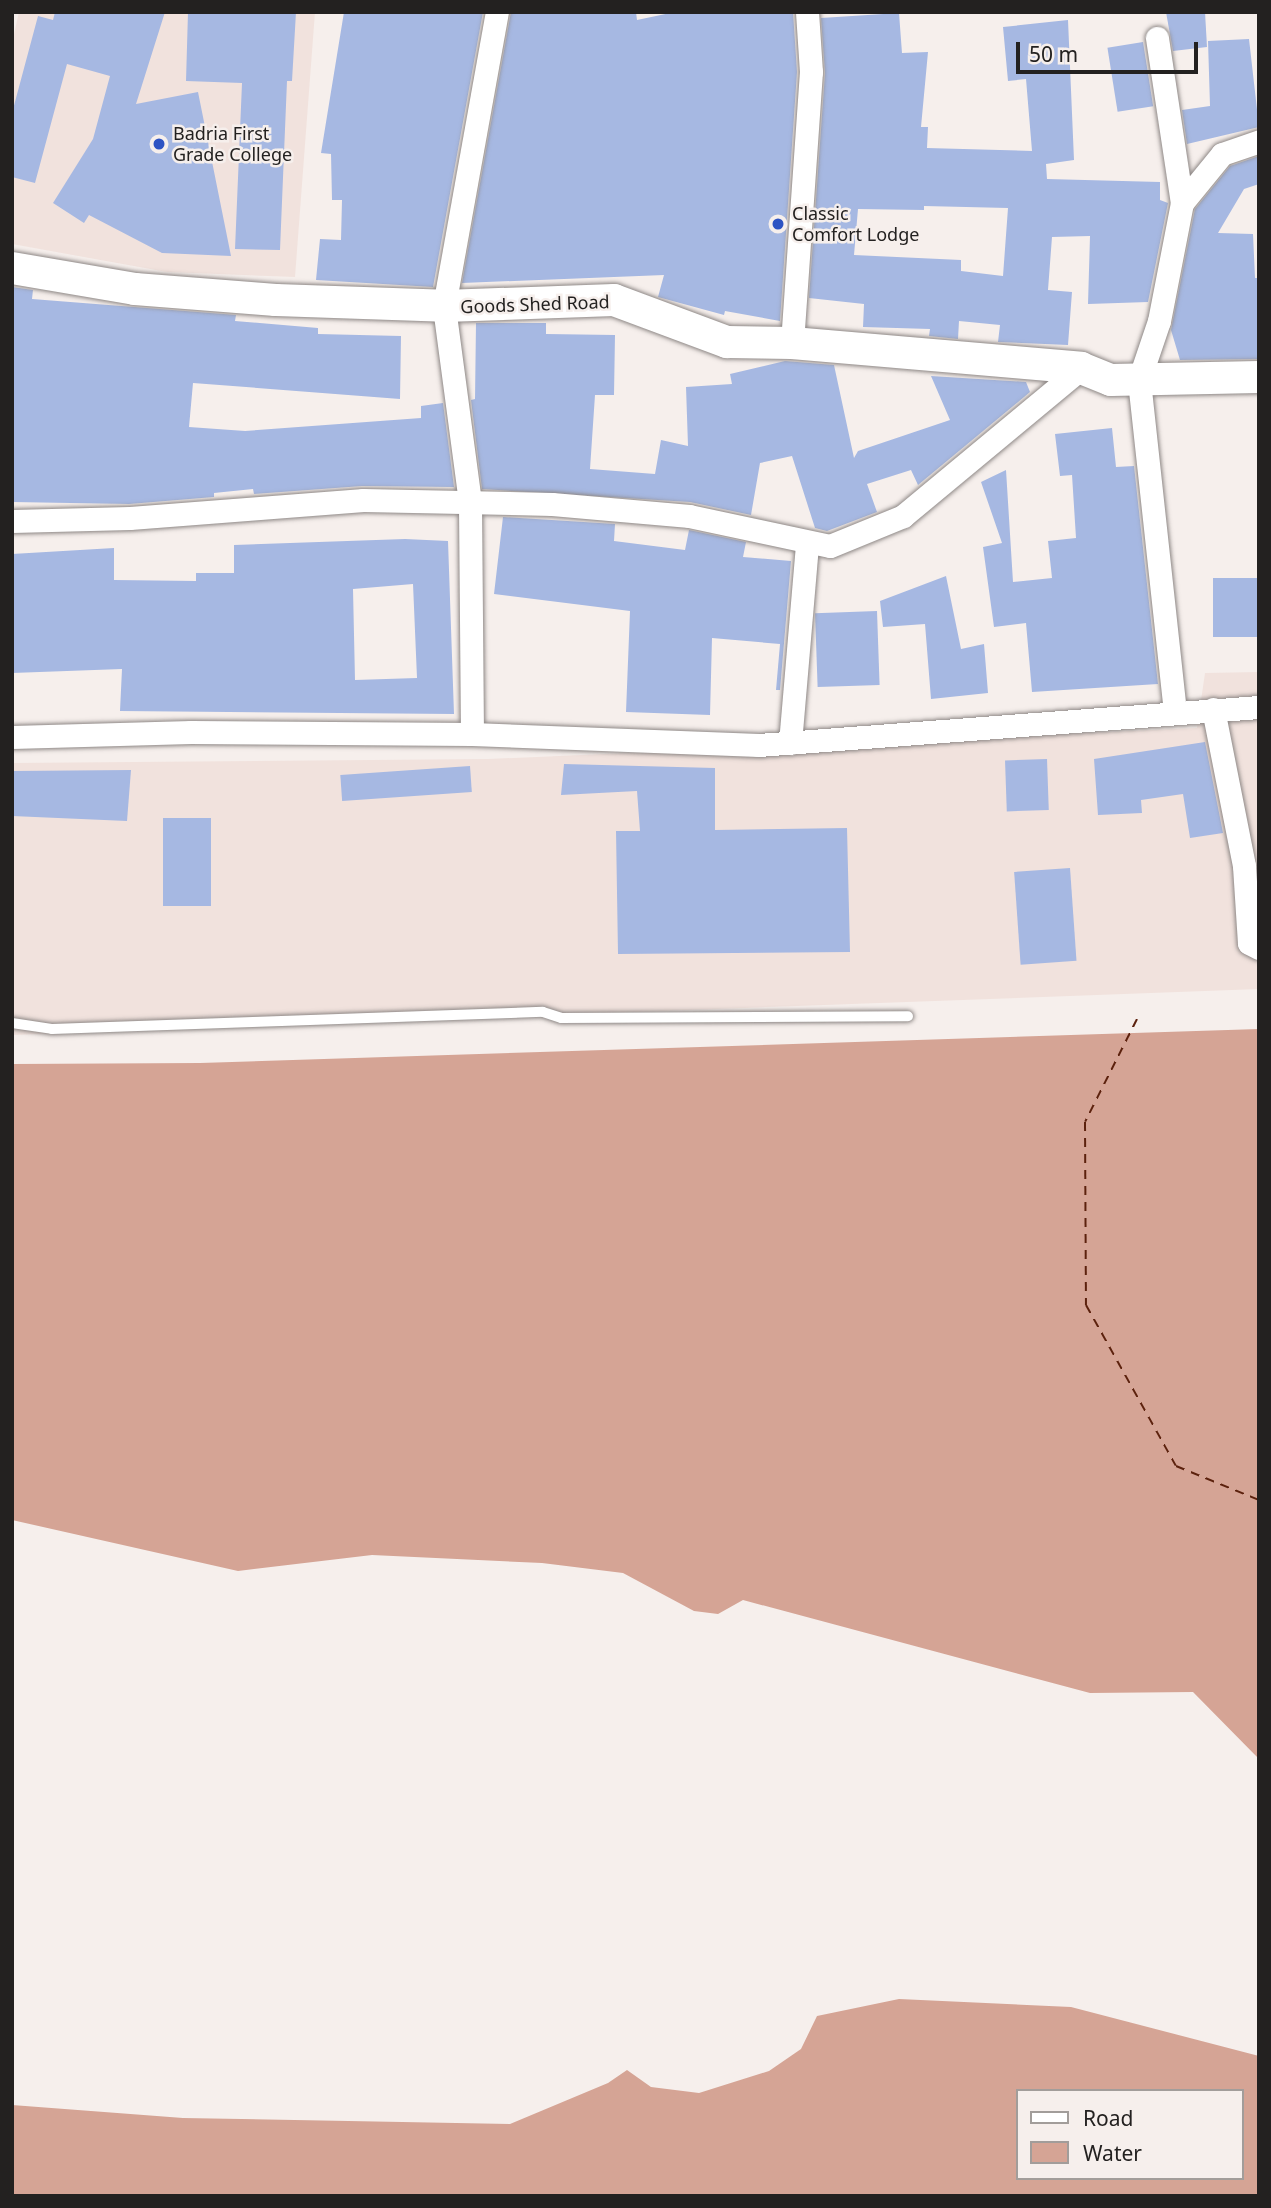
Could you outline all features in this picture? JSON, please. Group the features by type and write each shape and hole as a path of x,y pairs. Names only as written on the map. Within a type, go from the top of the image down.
{"street":[{"path":"472,734 470,502 444,306 497,12"},
{"path":"792,343 798,212 807,145 807,12"},
{"path":"1157,38 1167,127 1182,203 1159,321 1139,380 1175,712"},
{"path":"1182,203 1222,154 1259,141"},
{"name":"Goods Shed Road","path":"12,268 135,289 444,306 614,300 727,342 792,343 1081,368 1111,380 1259,377"},
{"path":"12,521 130,518 363,500 470,502 689,516 807,544 830,545 903,516 1081,368"},
{"path":"790,743 807,544"},
{"path":"12,737 191,732 472,734 790,743 1259,707"},
{"path":"1213,709 1244,866 1250,943 1259,948"}],"lane":[{"path":"12,1023 52,1029 543,1012 561,1018 908,1016"}],"shaded area":[{"name":"Badria First Grade College","path":"19,12 315,12 295,277 167,272 12,244 12,43"},
{"path":"1259,672 1259,989 12,1035 12,763 488,759 1197,728 1205,673"}],"water":[{"path":"1259,1029 1259,1759 1193,1692 1090,1693 743,1600 718,1614 694,1611 623,1573 542,1563 372,1555 238,1571 12,1520 12,1064 200,1063"},
{"path":"899,1999 1071,2007 1259,2056 1259,2196 12,2196 12,2105 183,2118 510,2124 608,2083 627,2070 651,2087 699,2093 769,2071 801,2049 817,2016"}],"building":[{"path":"55,12 165,12 136,104 198,92 231,256 162,253 89,215 84,223 53,203 93,139 110,76 67,64 35,183 12,177 12,113 38,16 53,20"},
{"path":"188,12 296,12 292,81 287,81 280,250 235,249 242,83 186,81"},
{"path":"344,12 483,12 433,287 316,280 320,239 341,240 342,200 332,200 331,154 321,153"},
{"path":"511,12 636,12 637,20 675,12 793,12 797,72 780,321 725,311 724,315 658,297 664,275 462,283"},
{"path":"1166,12 1205,12 1207,47 1173,51"},
{"path":"899,13 902,53 928,52 921,127 928,127 927,148 1032,151 1026,79 1008,81 1003,27 1068,20 1074,160 1046,164 1047,179 1160,182 1160,200 1168,203 1148,302 1088,304 1090,236 1052,237 1048,290 1072,292 1068,345 998,342 1000,325 959,321 958,339 929,336 930,329 863,327 864,304 809,298 825,73 821,18","holes":["924,206 1008,208 1003,276 961,271 961,260 854,255 858,209 924,210"]},
{"path":"1249,39 1259,127 1187,144 1182,110 1210,106 1208,41"},
{"path":"1143,42 1153,106 1118,112 1107,48"},
{"path":"1259,156 1259,184 1244,189 1218,233 1253,234 1255,278 1259,278 1259,359 1180,360 1171,330 1195,209 1230,166"},
{"path":"12,287 33,290 32,299 236,315 235,321 318,328 318,334 401,336 400,399 193,383 189,427 245,431 421,418 421,406 443,403 454,487 362,486 254,494 253,489 214,493 214,497 129,504 12,502"},
{"path":"476,323 546,323 546,334 615,335 614,395 595,395 590,469 655,474 661,440 688,446 686,387 732,384 730,374 785,361 834,365 854,458 858,451 950,420 931,376 1026,382 1030,392 918,485 911,470 867,484 877,512 827,531 815,528 792,456 760,463 751,515 690,502 482,489 471,400 475,399"},
{"path":"1112,428 1116,467 1134,466 1158,684 1032,692 1026,623 994,627 983,547 1002,543 981,482 1006,470 1013,582 1052,578 1048,541 1076,538 1072,475 1060,476 1055,434"},
{"path":"503,517 615,524 614,541 685,550 689,530 746,542 743,557 791,561 780,690 776,690 780,644 712,638 710,715 626,712 630,611 494,594"},
{"path":"405,539 448,541 454,714 120,711 122,669 12,673 12,554 114,548 114,580 196,581 196,573 234,573 234,545","holes":["413,584 417,678 355,680 353,589"]},
{"path":"946,576 961,649 984,644 988,693 931,699 925,624 883,627 880,601"},
{"path":"1213,578 1259,578 1259,637 1213,637"},
{"path":"877,611 880,685 818,687 815,613"},
{"path":"1205,742 1223,833 1190,838 1183,794 1141,800 1142,813 1098,815 1094,759"},
{"path":"1047,759 1049,810 1007,811 1005,760"},
{"path":"564,764 715,768 715,830 847,828 850,952 618,954 616,831 640,831 637,791 561,795"},
{"path":"470,766 472,792 342,801 340,775"},
{"path":"131,770 127,821 12,816 12,771"},
{"path":"163,818 211,818 211,906 163,906"},
{"path":"1070,868 1076,961 1021,965 1014,872"}],"ferry route":[{"path":"1137,1019 1085,1122 1086,1305 1176,1466 1259,1500"}],"place":[{"name":"Badria First Grade College","path":"159,144"},
{"name":"Classic Comfort Lodge","path":"778,224"}]}
